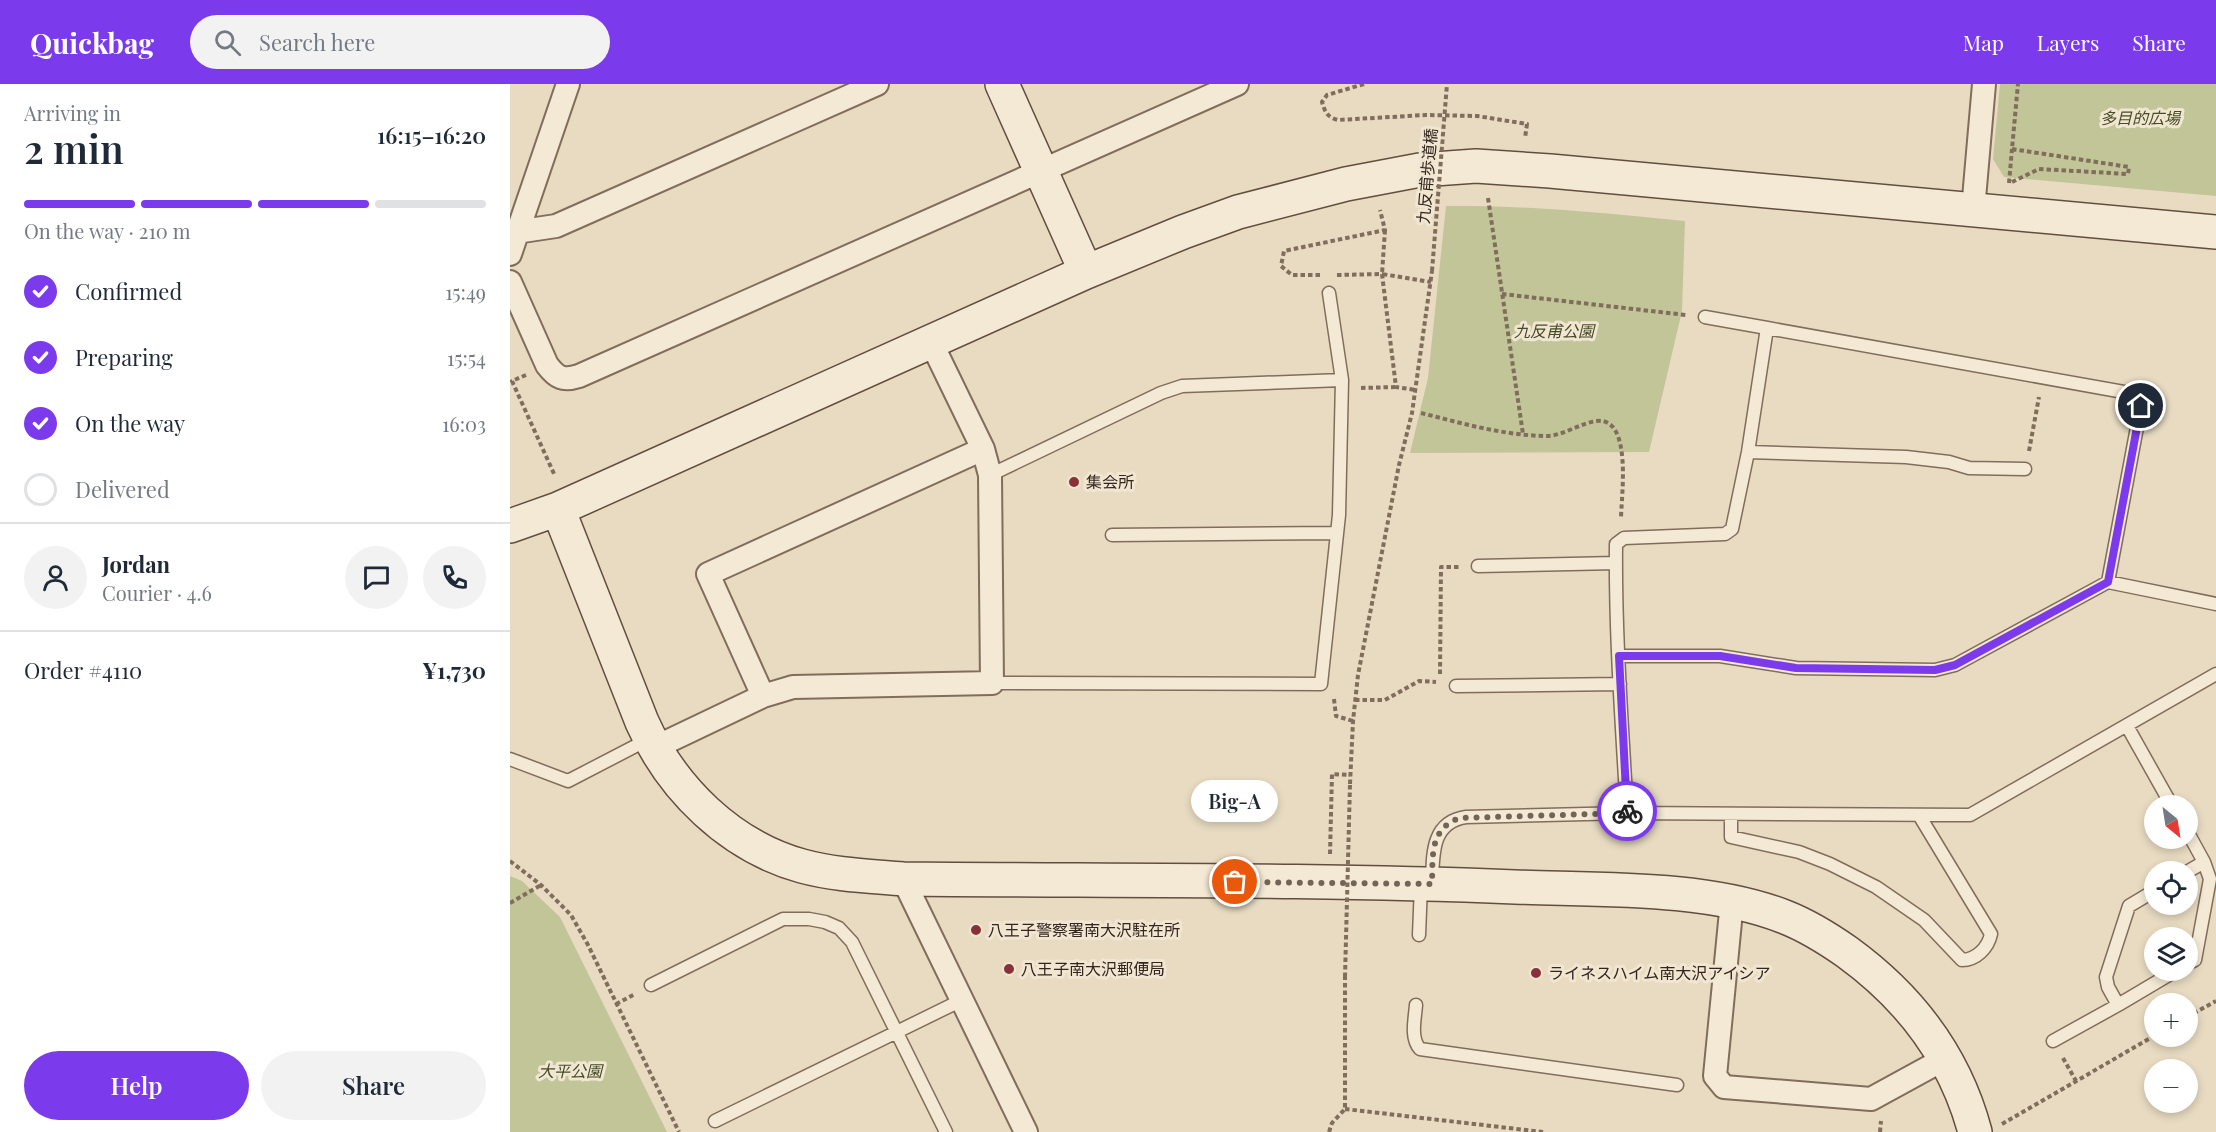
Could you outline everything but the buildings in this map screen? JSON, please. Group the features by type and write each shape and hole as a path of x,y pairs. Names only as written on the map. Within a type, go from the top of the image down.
{"street":[{"path":"510,254 568,84"},
{"path":"516,232 556,226 878,84"},
{"path":"1002,84 1086,272"},
{"path":"510,282 547,365 555,376 566,380 1237,84"},
{"path":"1973,210 1984,84"},
{"path":"510,526 558,509 1086,272 1183,232 1238,212 1346,184 1420,170 1476,166 1550,171 2216,232"},
{"path":"652,744 763,696 793,687 992,683 990,475 983,449 931,342"},
{"path":"763,696 708,574 983,449"},
{"path":"558,509 652,744 684,789 711,817 748,843 772,855 801,866 853,875 903,879 1427,884 1634,891 1732,901 1762,908 1809,927 1869,968 1903,1000 1930,1033 1946,1058 1961,1090 1986,1129"},
{"path":"903,879 1026,1132"},
{"path":"1732,901 1715,1076 1724,1087 1871,1100 1946,1058"}],"lane":[{"path":"992,683 1321,684 1337,533 1342,384 1329,293"},
{"path":"1705,317 2135,394 2141,406 2108,582"},
{"path":"1627,813 1616,544 1624,538 1725,534 1732,529 1748,452 1767,328"},
{"path":"990,475 1161,393 1182,386 1342,384"},
{"path":"1748,452 1906,457 1949,462 1969,468 2025,469"},
{"path":"1112,536 1337,533"},
{"path":"1478,566 1616,563"},
{"path":"1619,656 1720,656 1796,668 1935,670 1955,665 2108,582 2216,604"},
{"path":"1419,935 1437,834 1446,824 1459,818 1627,813 1970,815 2216,674"},
{"path":"1456,686 1620,684"},
{"path":"2127,726 2166,795"},
{"path":"510,759 568,782 652,744"},
{"path":"1731,814 1731,837 1799,852 1830,864 1876,887 1924,920 1962,960 1969,960 1986,948 1991,934 1919,815"},
{"path":"2197,849 2210,879 2198,944"},
{"path":"2198,866 2204,862"},
{"path":"2118,1005 2108,987 2106,977 2129,906 2144,897"},
{"path":"651,985 783,919 809,919 839,928 852,942 946,1132"},
{"path":"2053,1041 2158,981"},
{"path":"715,1121 962,1000"},
{"path":"1416,1005 1414,1036 1416,1045 1420,1049 1677,1085"}],"path":[{"path":"1364,84 1327,95 1322,102 1330,118 1338,120 1426,115 1477,116 1527,124 1526,138"},
{"name":"九反甫歩道橋","path":"1345,1109 1345,977 1350,775 1355,700 1399,465 1416,390 1431,282 1447,84"},
{"path":"2012,149 2129,167 2128,174 2039,169 2009,184 2012,149 2018,84"},
{"path":"1488,198 1523,434"},
{"path":"1380,210 1385,230 1382,274 1396,387"},
{"path":"1385,230 1284,251 1281,266 1292,275 1382,274 1431,282"},
{"path":"1502,294 1681,314"},
{"path":"547,365 512,381 555,476"},
{"path":"2025,469 2043,378"},
{"path":"1342,384 1416,390"},
{"path":"1421,413 1477,427 1547,436 1600,420 1612,427 1619,435 1623,452 1620,540"},
{"path":"1355,700 1385,700 1419,681 1440,682 1441,567 1478,566"},
{"path":"1321,684 1333,688 1336,716 1353,721"},
{"path":"1330,861 1332,774 1350,775"},
{"path":"510,861 541,885 571,915 588,945 679,1132"},
{"path":"510,903 541,885"},
{"path":"2198,1011 2216,1000"},
{"path":"2053,1041 2076,1081"},
{"path":"1986,1129 2066,1087 2144,1042"},
{"path":"1329,1132 1332,1123 1345,1109 1543,1132"}],"green space":[{"name":"多目的広場","path":"2000,84 2216,84 2216,196 2004,177 1993,159"},
{"name":"九反甫公園","path":"1446,206 1536,208 1685,221 1682,311 1649,452 1410,453 1428,378"},
{"name":"大平公園","path":"510,876 522,881 560,917 667,1132 510,1132"}],"way so far":[{"path":"1235,882 1432,884 1437,834 1453,820 1466,816 1627,813 1627,811"}],"place":[{"name":"集会所","path":"1074,482"},
{"name":"Big-A","path":"1235,882"},
{"name":"八王子警察署南大沢駐在所","path":"976,930"},
{"name":"八王子南大沢郵便局","path":"1009,969"},
{"name":"ライネスハイム南大沢アイシア","path":"1536,973"}],"route":[{"path":"1627,811 1619,656 1720,656 1796,668 1935,670 1955,665 2108,582 2141,406"}]}
